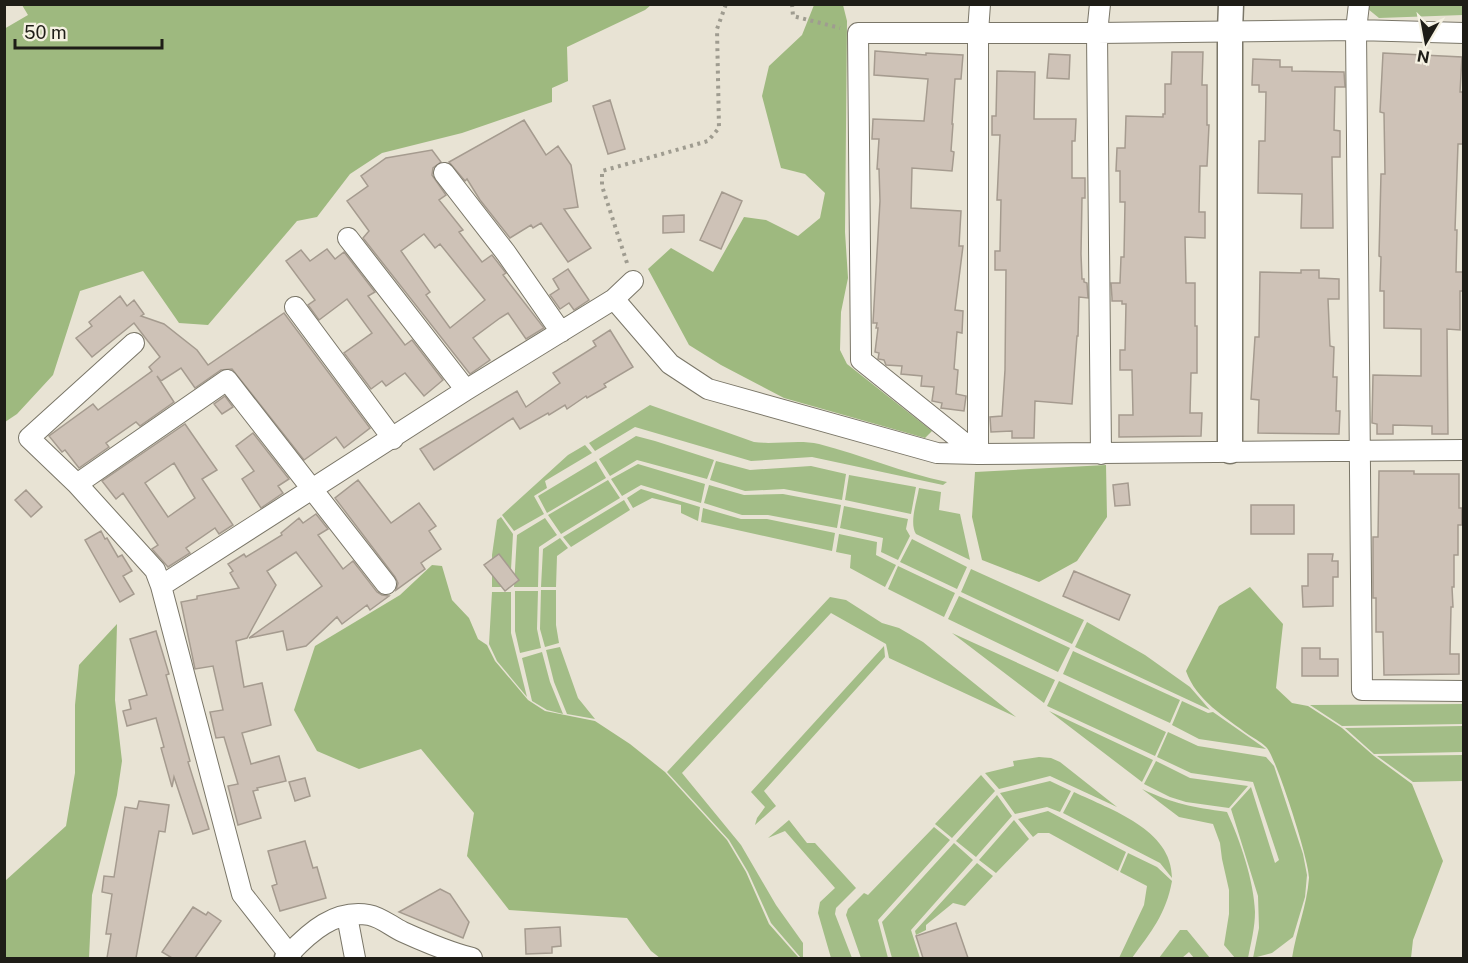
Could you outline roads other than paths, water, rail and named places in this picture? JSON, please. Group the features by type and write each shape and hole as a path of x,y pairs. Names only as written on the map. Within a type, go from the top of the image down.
{"street":[{"path":"978,454 978,32 980,4"},
{"path":"1100,4 1097,33 1101,454"},
{"path":"1230,451 1231,4"},
{"path":"1359,4 1356,30 1362,690 1464,691"},
{"path":"978,454 861,360 858,33 1356,30 1464,33"},
{"path":"444,173 506,253 561,332"},
{"path":"348,238 466,390"},
{"path":"162,586 466,390 614,299 633,281"},
{"path":"614,299 670,364 708,389 937,453 1101,454 1464,450"},
{"path":"295,307 393,439"},
{"path":"134,343 29,438 77,484 155,570 162,586 242,894 288,956 316,928 347,916 370,915 402,932 472,958"},
{"path":"77,484 227,380 386,584"},
{"path":"347,916 355,958"}]}
